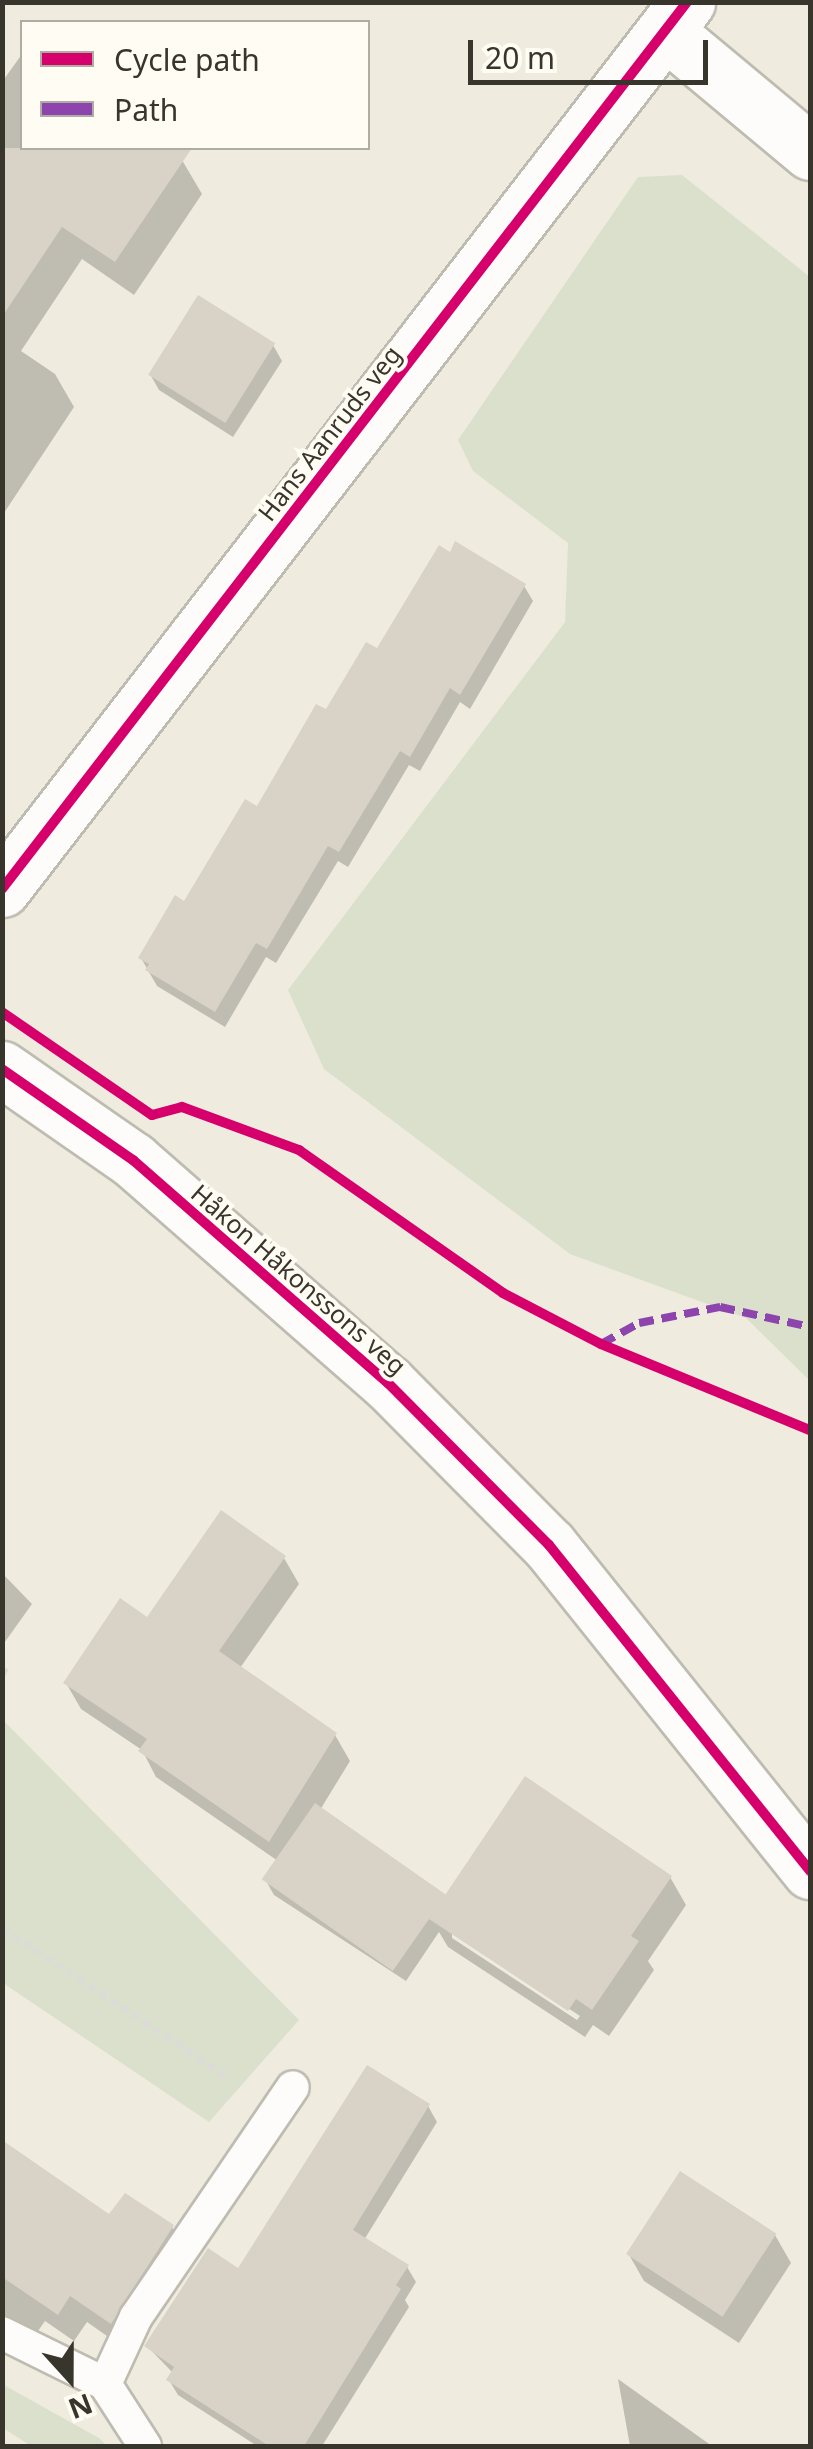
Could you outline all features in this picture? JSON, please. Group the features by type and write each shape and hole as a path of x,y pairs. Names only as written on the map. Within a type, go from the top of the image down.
{"street":[{"path":"676,17 810,152"},
{"name":"Hans Aanruds veg","path":"2,889 676,17"},
{"name":"Håkon Håkonssons veg","path":"2,1069 133,1160 388,1383 549,1545 810,1871"}],"lane":[{"path":"105,2384 136,2317 285,2098"},
{"path":"2,2333 105,2384 145,2446"}],"path":[{"path":"2,1928 285,2098"}],"green space":[{"path":"682,175 810,277 810,1381 746,1318 570,1254 324,1069 288,990 565,622 568,543 473,471 458,440 638,177"},
{"path":"2,1719 299,2020 209,2122 3,1983"},
{"path":"2,2384 107,2446 31,2446 3,2428"}],"building":[{"path":"2,148 191,150 115,262 62,227 2,317"},
{"path":"198,295 275,343 225,423 148,375"},
{"path":"455,541 526,584 460,695 450,688 410,757 400,751 339,852 328,846 267,949 256,943 215,1012 145,970 149,964 138,958 175,895 184,901 245,799 257,806 316,704 326,709 366,642 377,648 439,545 450,552"},
{"path":"221,1510 286,1556 219,1651 337,1733 269,1842 138,1751 147,1739 63,1683 120,1598 147,1617"},
{"path":"525,1776 672,1876 631,1936 639,1941 592,2010 576,1999 568,2011 429,1919"},
{"path":"315,1803 446,1895 393,1971 262,1879"},
{"path":"367,2065 430,2104 353,2230 409,2265 396,2285 401,2289 304,2446 269,2446 166,2380 174,2367 144,2346 208,2248 238,2268"},
{"path":"2,2140 109,2214 125,2193 174,2225 111,2324 70,2296 58,2315 2,2277"},
{"path":"680,2171 776,2234 723,2317 626,2254"}],"marked path":[{"path":"601,1344 639,1323 720,1307 810,1327"}],"cycle path":[{"path":"2,889 687,2"},
{"path":"2,1012 152,1115 182,1107 299,1150 503,1293 601,1344 810,1430"},
{"path":"2,1069 133,1160 388,1383 549,1545 810,1871"}]}
